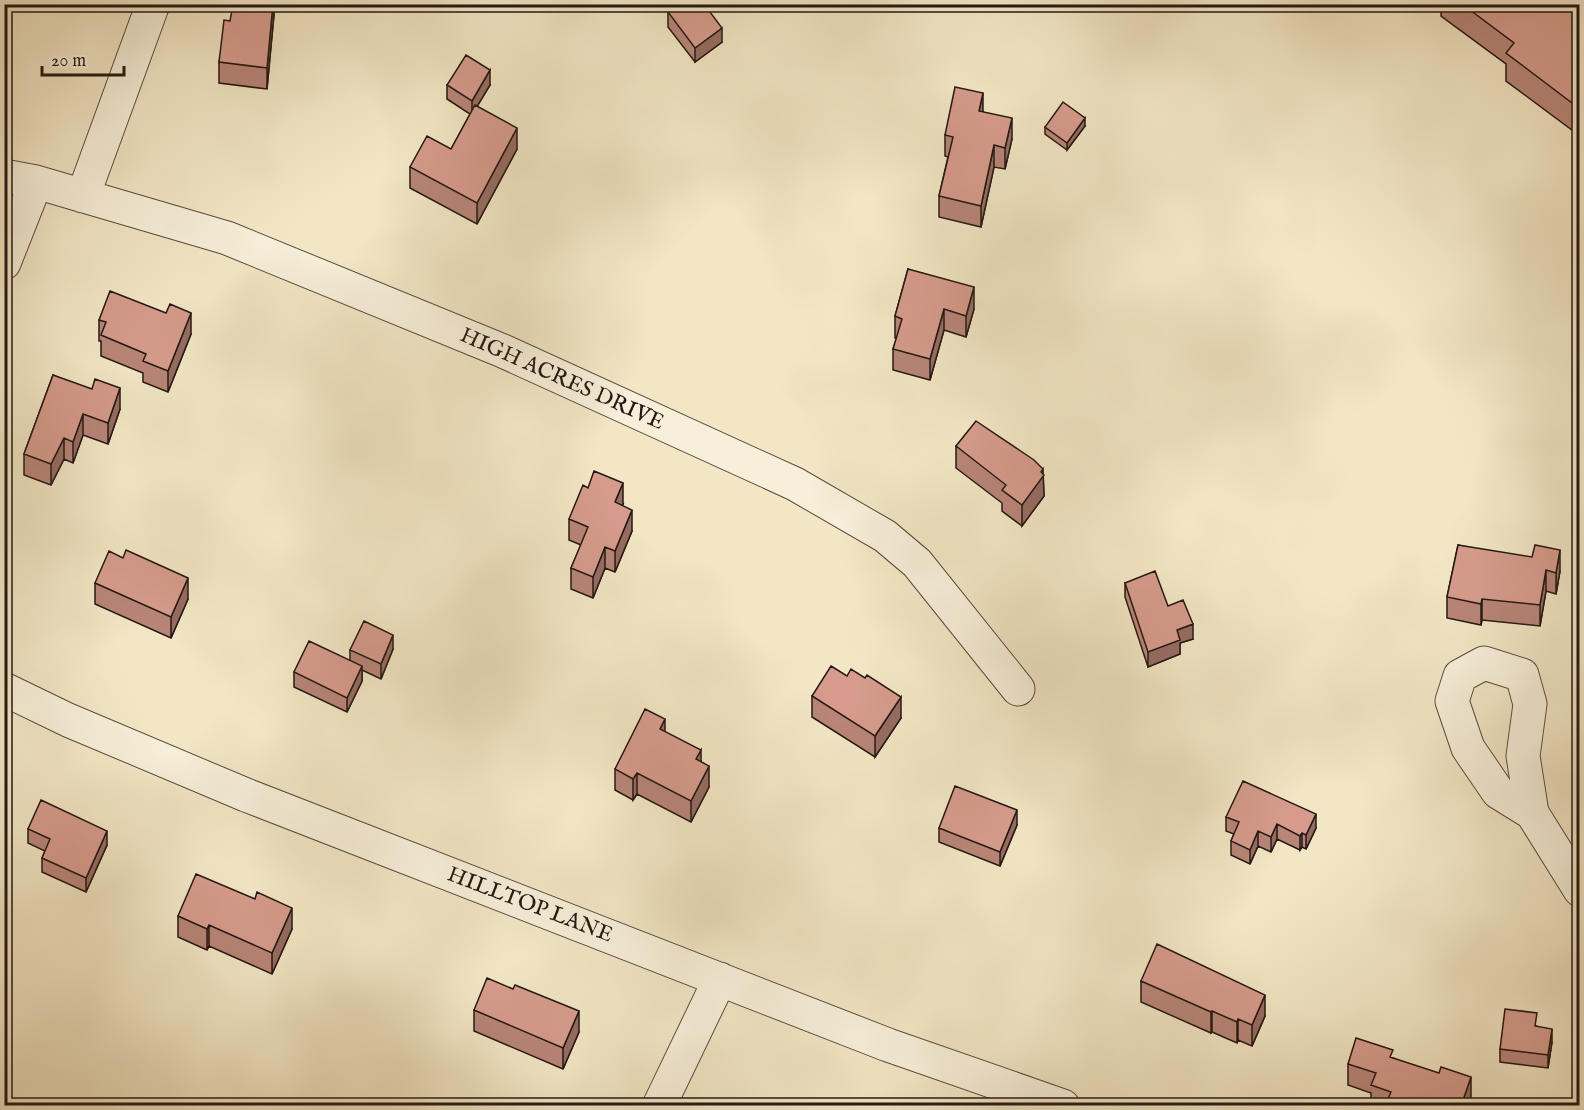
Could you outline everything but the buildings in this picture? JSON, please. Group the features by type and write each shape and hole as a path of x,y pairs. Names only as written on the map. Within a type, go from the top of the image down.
{"street":[{"path":"83,196 153,4"},
{"name":"HIGH ACRES DRIVE","path":"4,176 36,182 237,243 503,351 795,484 885,536 917,563 1018,689"},
{"path":"4,262 36,182"},
{"name":"HILLTOP LANE","path":"4,689 68,720 246,795 888,1045 1063,1106"},
{"path":"1532,813 1580,890"},
{"path":"659,1106 720,979"}]}
